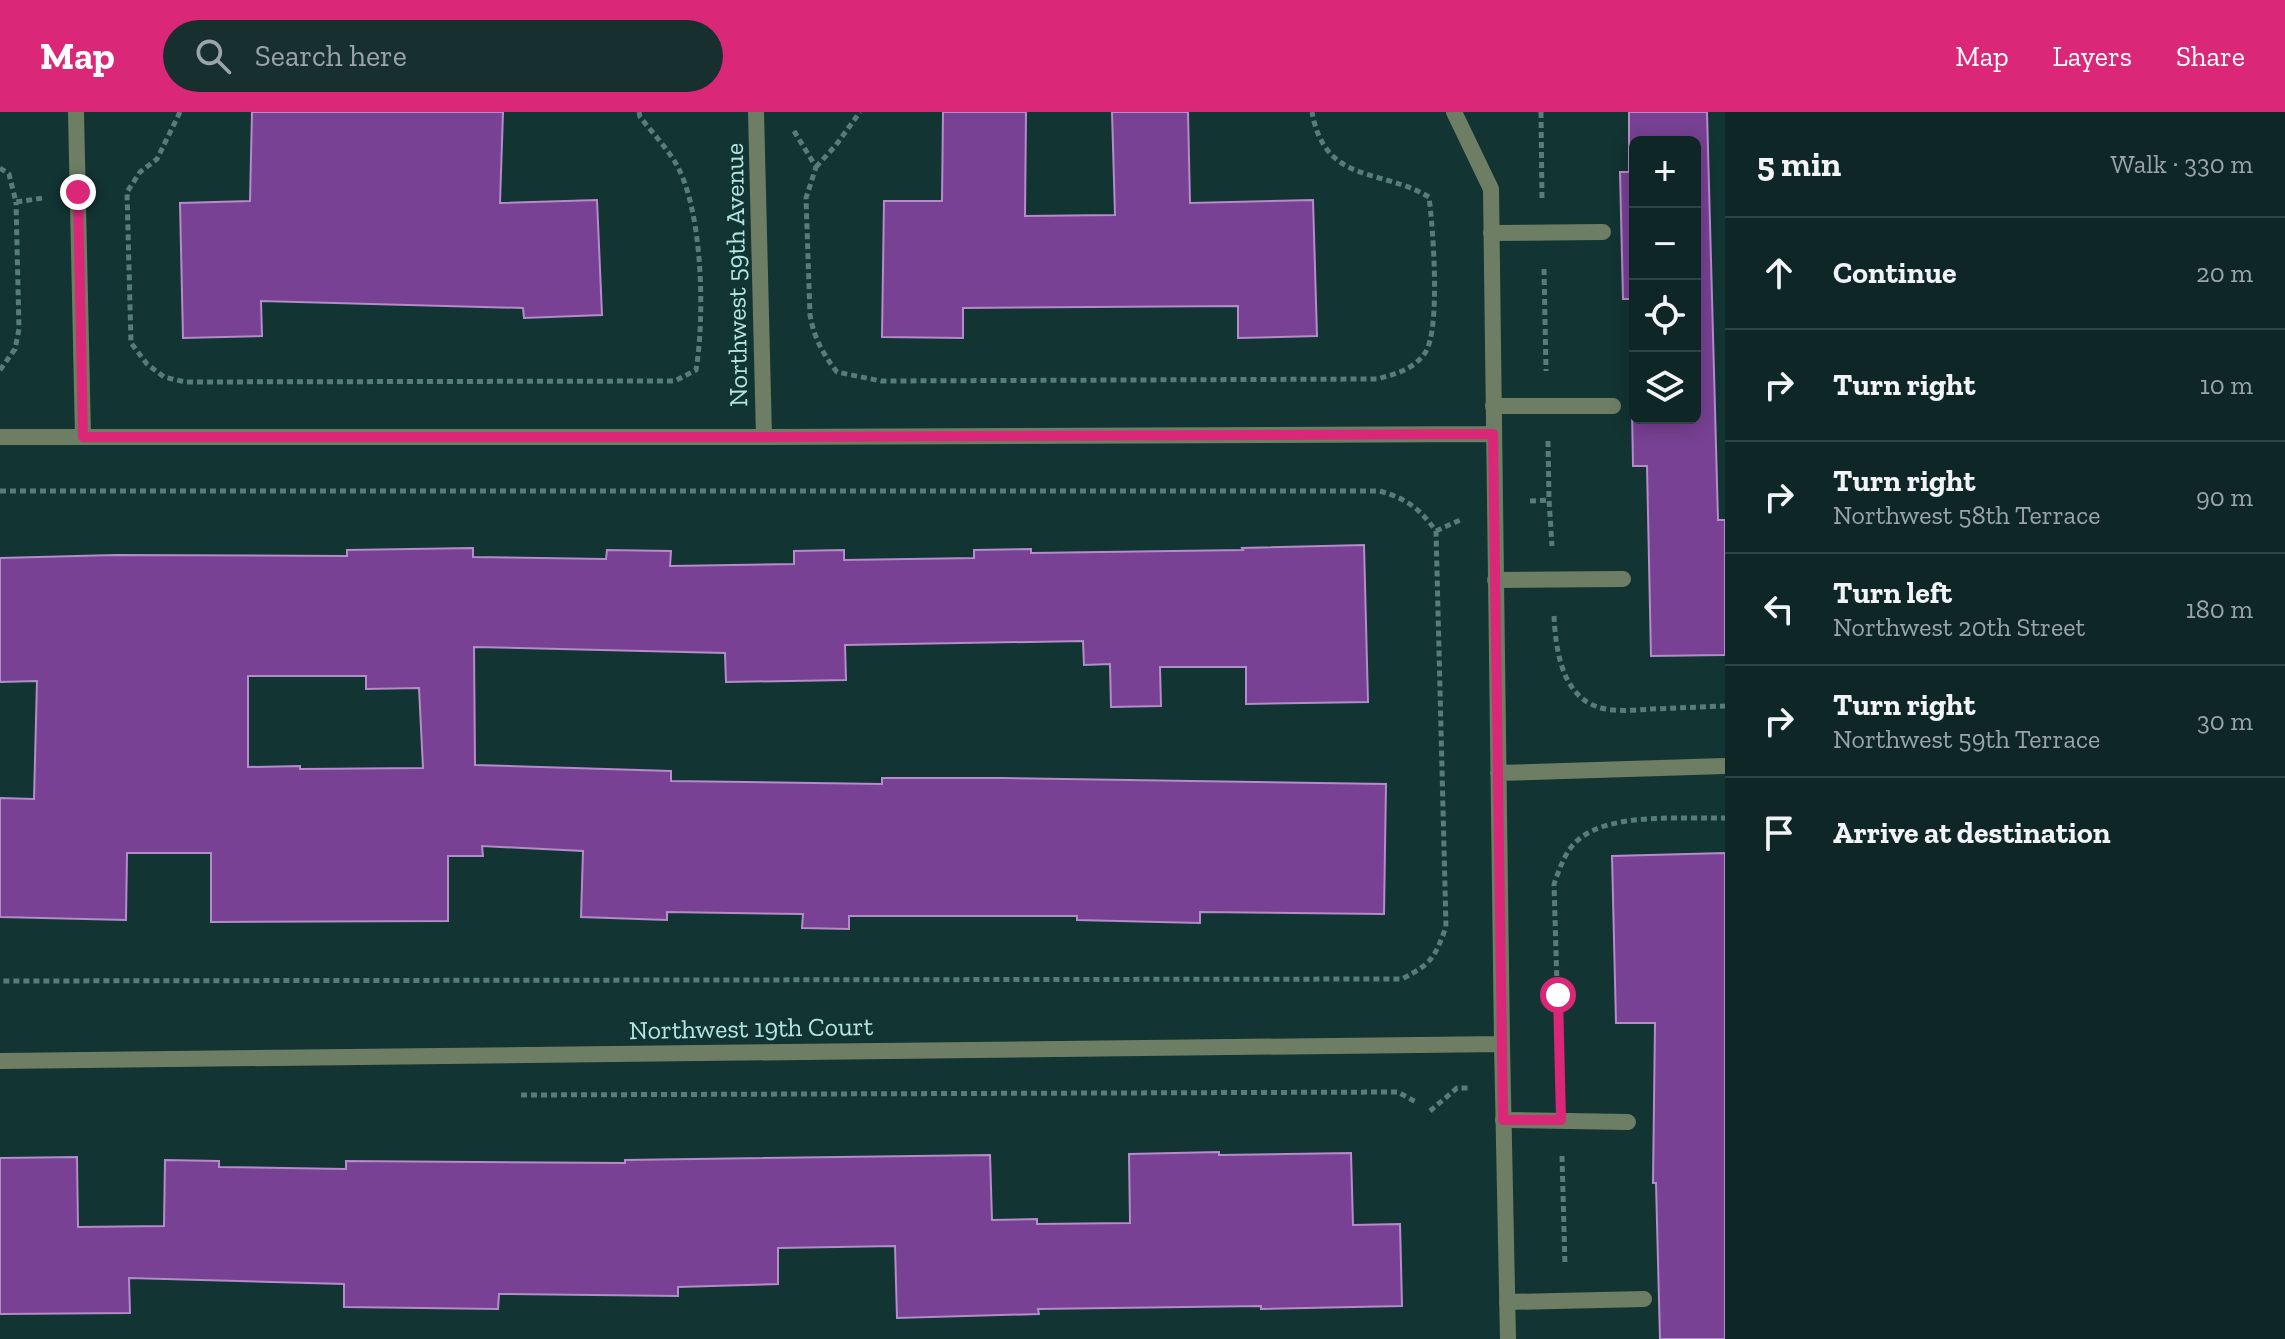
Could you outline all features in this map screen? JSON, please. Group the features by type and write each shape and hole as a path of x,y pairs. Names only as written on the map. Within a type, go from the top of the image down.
{"street":[{"path":"76,112 83,437"},
{"path":"1454,112 1491,189 1508,1339"},
{"name":"Northwest 59th Avenue","path":"756,117 764,437"},
{"path":"1491,233 1603,232"},
{"path":"1493,406 1613,406"},
{"path":"0,437 1493,434"},
{"path":"1495,580 1623,579"},
{"path":"1498,773 1725,766"},
{"name":"Northwest 19th Court","path":"0,1061 1502,1044"},
{"path":"1503,1120 1628,1122"},
{"path":"1507,1302 1644,1299"}],"path":[{"path":"180,112 157,159 140,172 127,192 131,343 147,364 164,377 185,382 675,381 696,370 700,347 700,258 691,206 676,164 639,112"},
{"path":"860,112 816,167 806,198 813,333 837,372 881,381 1377,379 1409,370 1426,352 1435,321 1429,197 1416,189 1360,174 1331,156 1315,130 1312,112"},
{"path":"1541,112 1549,500"},
{"path":"756,117 787,120 816,167"},
{"path":"0,370 15,349 19,329 16,202"},
{"path":"0,491 1380,491 1403,498 1424,515 1436,531 1446,927 1438,950 1425,967 1402,979 0,981"},
{"path":"1566,1300 1554,884 1562,861 1578,840 1596,828 1621,820 1725,818"},
{"path":"508,1095 1398,1092 1416,1102"}],"building":[{"path":"252,112 503,112 500,203 597,200 602,315 524,318 523,308 261,301 262,336 183,338 180,203 250,201"},
{"path":"943,112 1026,112 1025,216 1115,215 1112,112 1188,112 1190,203 1313,200 1317,336 1238,338 1238,306 963,308 963,338 882,337 884,201 942,201"},
{"path":"1629,112 1707,112 1718,520 1725,520 1725,655 1651,656 1647,466 1633,466 1632,424 1701,424 1701,136 1629,136"},
{"path":"1620,172 1629,172 1629,299 1623,299"},
{"path":"1364,545 1368,702 1246,704 1246,667 1160,667 1161,706 1111,707 1110,664 1084,665 1083,641 845,645 846,680 726,682 725,653 474,647 475,765 671,771 671,781 882,784 882,778 1003,778 1386,784 1384,914 1200,912 1200,923 1077,920 1077,916 849,916 849,929 802,928 803,914 667,912 667,920 581,917 583,851 482,846 483,856 448,856 448,921 211,922 211,853 127,853 126,920 0,917 0,798 34,799 37,681 0,682 0,558 347,556 347,550 473,548 473,557 606,559 607,550 671,551 670,566 794,564 794,551 844,550 844,560 974,558 974,550 1031,549 1031,553","holes":["248,676 366,676 366,689 419,688 423,768 248,767"]},
{"path":"1725,853 1725,1339 1660,1339 1656,1183 1653,1183 1655,1023 1616,1023 1612,856"},
{"path":"1219,1152 1219,1155 1351,1153 1353,1225 1400,1224 1402,1306 1038,1309 1039,1314 897,1318 895,1246 778,1248 778,1284 678,1287 678,1296 499,1294 498,1309 344,1307 344,1284 129,1278 130,1313 0,1314 0,1158 77,1157 78,1227 164,1226 165,1160 219,1161 219,1167 346,1169 346,1161 625,1163 625,1160 990,1155 992,1220 1037,1219 1037,1224 1130,1223 1129,1154"}],"route":[{"path":"78,192 83,437 1493,434 1503,1120 1561,1120 1558,995"}]}
